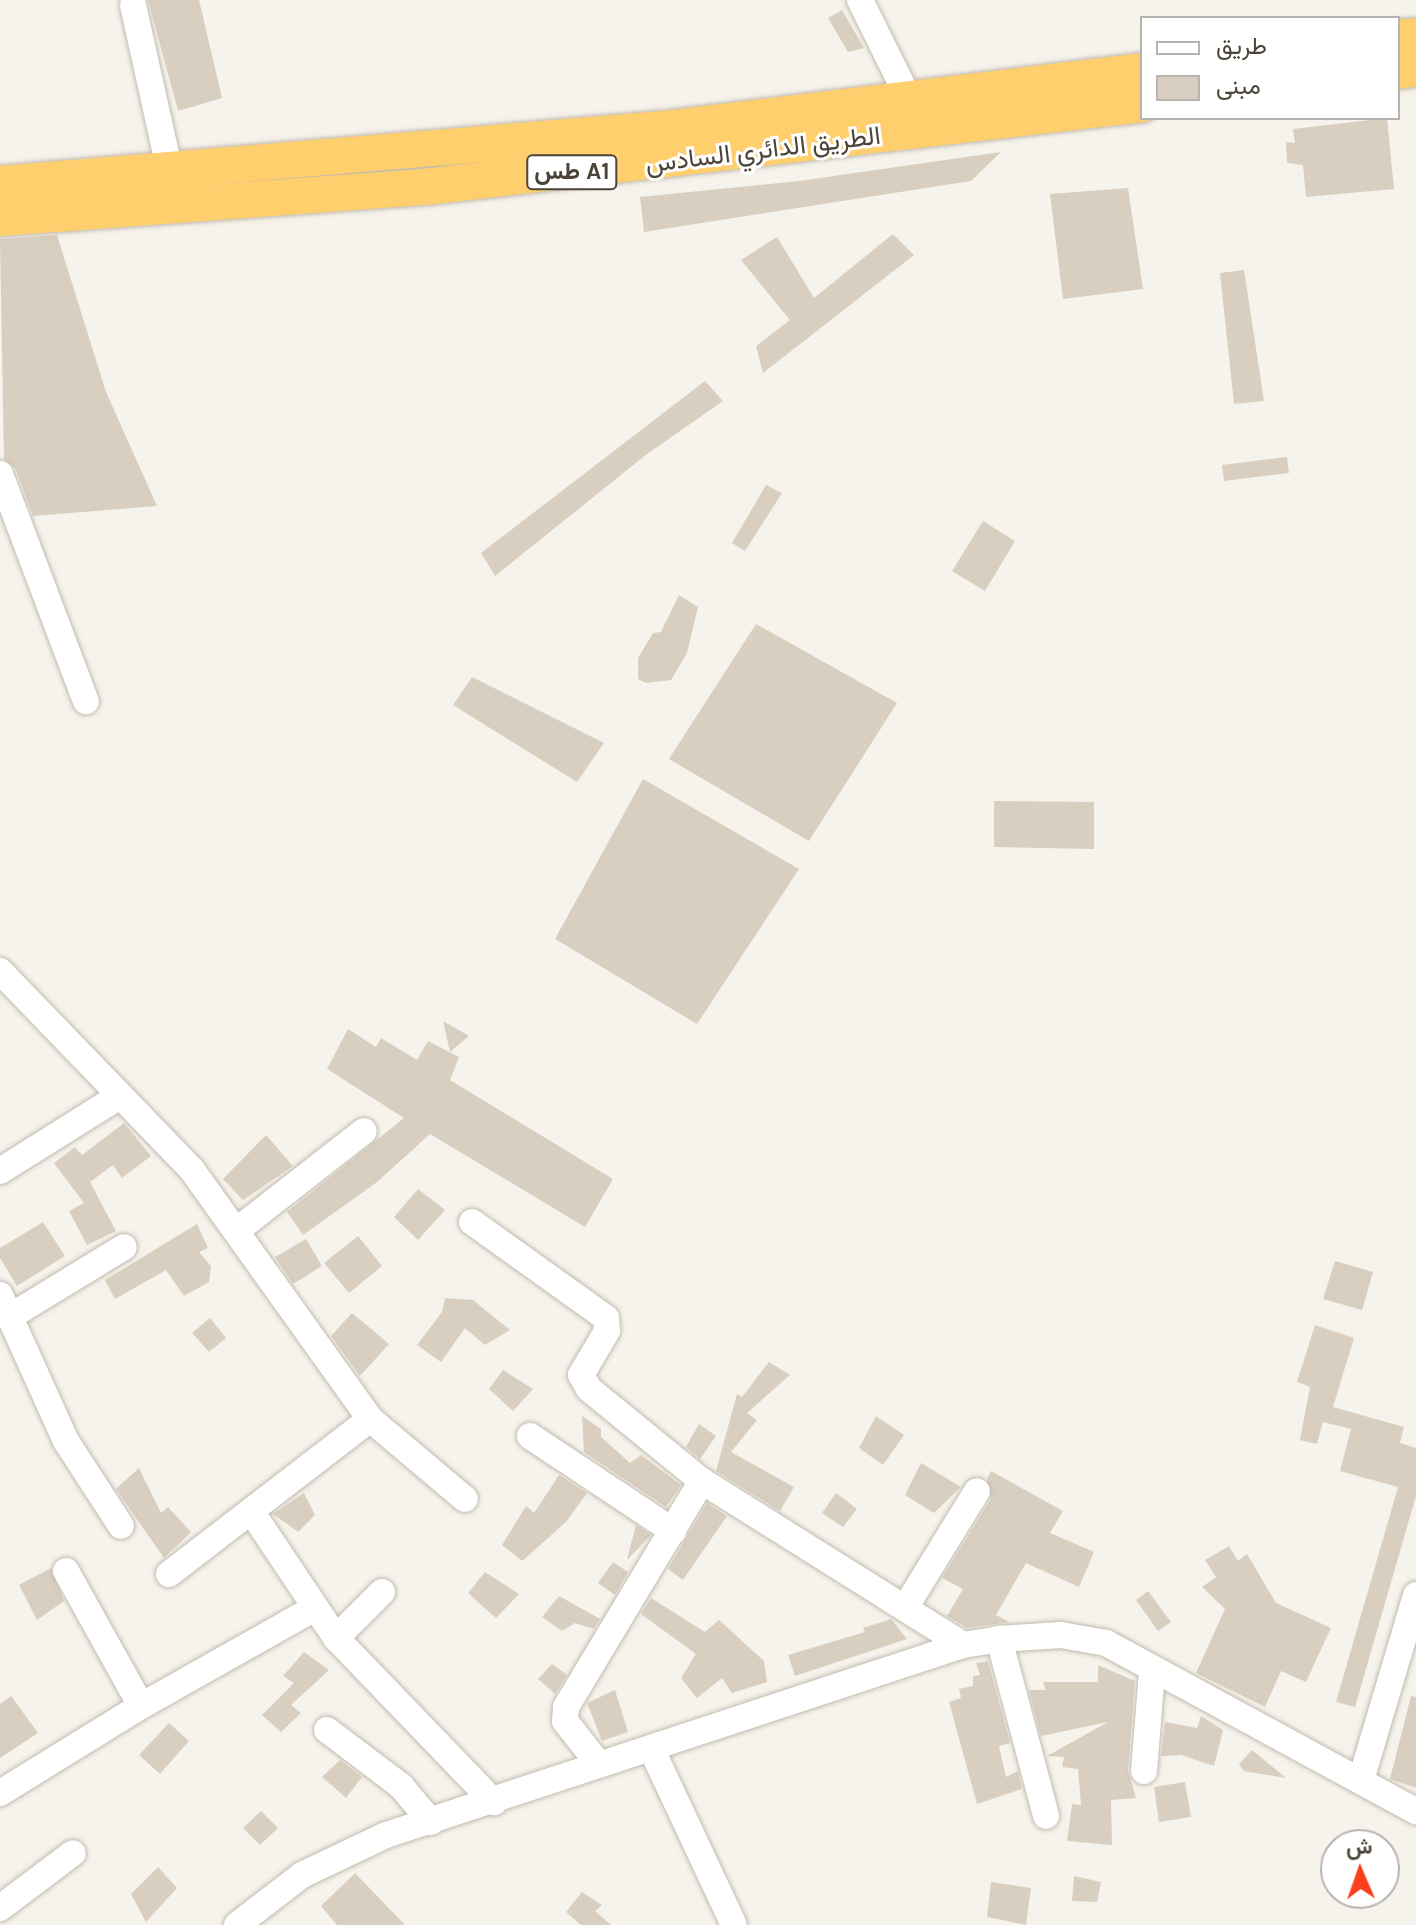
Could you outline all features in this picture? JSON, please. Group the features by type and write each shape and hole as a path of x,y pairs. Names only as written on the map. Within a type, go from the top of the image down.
{"highway":[{"name":"الطريق الدائري السادس","path":"0,184 649,131 1140,71"},
{"name":"الطريق الدائري السادس","path":"0,218 424,187 1140,104"}],"street":[{"path":"860,0 910,101"},
{"path":"133,5 170,172"},
{"path":"0,474 86,701"},
{"path":"0,971 73,1043 118,1097 192,1170 370,1419 465,1499"},
{"path":"0,1171 118,1097"},
{"path":"236,1231 364,1131"},
{"path":"472,1222 606,1318 607,1331 583,1370 585,1385 702,1481 963,1645"},
{"path":"121,1526 66,1441 6,1306 124,1247"},
{"path":"169,1574 370,1419"},
{"path":"530,1436 673,1531"},
{"path":"598,1763 565,1721 566,1707 702,1481"},
{"path":"905,1608 977,1491"},
{"path":"251,1511 336,1638 494,1802"},
{"path":"66,1571 141,1706"},
{"path":"336,1638 382,1592"},
{"path":"1361,1780 1416,1595"},
{"path":"0,1793 141,1706 315,1608"},
{"path":"237,1925 302,1875 386,1835 494,1802 598,1763 963,1645 999,1639 1061,1635 1106,1643 1152,1672 1416,1811"},
{"path":"999,1639 1046,1816"},
{"path":"1144,1771 1152,1672"},
{"path":"327,1730 401,1786 431,1822"},
{"path":"651,1748 734,1925"},
{"path":"0,1908 73,1853"}],"building":[{"path":"148,0 199,0 222,98 178,111"},
{"path":"842,10 864,48 848,52 828,18"},
{"path":"1387,120 1394,189 1306,197 1303,165 1287,163 1286,142 1295,143 1293,129"},
{"path":"1001,152 971,181 644,232 640,197 799,181"},
{"path":"1128,188 1143,289 1063,299 1050,194"},
{"path":"893,234 914,255 763,373 756,346 790,320 741,260 777,237 814,298"},
{"path":"57,235 106,392 157,506 33,516 15,468 4,459 0,239"},
{"path":"1244,270 1264,401 1234,404 1220,273"},
{"path":"705,381 723,401 647,454 495,576 481,553"},
{"path":"1287,457 1289,473 1224,481 1222,465"},
{"path":"766,485 782,493 745,551 732,543"},
{"path":"983,521 1015,541 985,591 952,571"},
{"path":"679,595 698,607 687,653 671,680 646,683 638,679 638,658 653,633 661,632"},
{"path":"756,624 897,703 809,841 669,759"},
{"path":"472,677 604,743 577,782 453,705"},
{"path":"643,779 799,869 697,1024 555,939"},
{"path":"994,801 1094,802 1094,849 994,847"},
{"path":"443,1021 469,1036 450,1052"},
{"path":"348,1029 376,1047 381,1038 417,1060 428,1041 459,1057 450,1080 613,1179 585,1227 430,1134 377,1182 303,1235 287,1212 404,1118 327,1069"},
{"path":"124,1123 151,1156 122,1178 113,1165 90,1182 116,1231 87,1245 69,1211 84,1203 54,1163 75,1147 82,1155"},
{"path":"266,1135 293,1166 243,1200 223,1179"},
{"path":"418,1189 445,1210 418,1240 394,1217"},
{"path":"43,1222 65,1256 17,1286 0,1258 0,1248"},
{"path":"197,1224 208,1248 199,1252 211,1266 209,1282 184,1296 166,1270 115,1299 105,1280"},
{"path":"358,1236 382,1266 349,1293 324,1263"},
{"path":"306,1239 322,1266 293,1284 275,1257"},
{"path":"1335,1261 1373,1272 1362,1310 1323,1299"},
{"path":"445,1298 473,1300 510,1330 485,1345 465,1328 441,1362 417,1345 442,1312"},
{"path":"352,1313 389,1344 360,1376 331,1336"},
{"path":"210,1318 226,1338 209,1352 192,1333"},
{"path":"1315,1325 1354,1338 1333,1407 1404,1427 1400,1443 1416,1448 1416,1496 1355,1707 1336,1702 1398,1487 1340,1471 1351,1429 1323,1422 1317,1444 1300,1440 1310,1387 1297,1382"},
{"path":"769,1362 790,1375 747,1413 757,1420 731,1452 794,1487 780,1511 716,1471 737,1394 742,1397"},
{"path":"503,1370 533,1389 513,1411 489,1389"},
{"path":"582,1416 601,1429 601,1437 630,1463 641,1455 681,1485 666,1507 584,1452"},
{"path":"876,1416 904,1435 883,1465 859,1448"},
{"path":"699,1424 716,1436 700,1459 686,1447"},
{"path":"921,1463 961,1487 934,1513 905,1495"},
{"path":"139,1468 161,1513 168,1507 191,1532 164,1558 116,1489"},
{"path":"991,1471 1063,1511 1050,1533 1094,1552 1079,1587 1026,1563 996,1615 1009,1622 967,1628 947,1616 963,1589 942,1578 991,1499 987,1479"},
{"path":"559,1475 587,1493 566,1522 522,1561 502,1545 526,1506 534,1513"},
{"path":"304,1493 315,1515 298,1532 273,1514"},
{"path":"836,1493 857,1509 843,1527 822,1513"},
{"path":"707,1503 727,1516 683,1580 668,1569"},
{"path":"636,1525 651,1535 627,1559"},
{"path":"1229,1546 1238,1561 1247,1554 1276,1603 1331,1628 1306,1682 1281,1671 1265,1707 1196,1673 1225,1609 1202,1587 1216,1577 1205,1560"},
{"path":"613,1562 628,1572 615,1595 598,1583"},
{"path":"51,1568 64,1601 37,1620 19,1585"},
{"path":"485,1572 519,1594 496,1618 468,1593"},
{"path":"1148,1591 1171,1622 1158,1631 1136,1600"},
{"path":"559,1596 600,1619 594,1629 575,1623 562,1631 542,1617"},
{"path":"651,1598 705,1632 719,1620 764,1661 767,1682 732,1693 722,1678 697,1698 681,1678 696,1654 641,1614"},
{"path":"891,1619 907,1639 795,1676 788,1655 865,1632 863,1628"},
{"path":"304,1652 329,1670 291,1705 301,1713 281,1732 262,1715 294,1683 283,1676"},
{"path":"988,1661 1010,1743 999,1746 1006,1777 1018,1771 1022,1789 977,1804 949,1702 961,1698 959,1689 973,1686 973,1676 980,1675 976,1663"},
{"path":"552,1664 567,1675 555,1694 538,1679"},
{"path":"1098,1665 1135,1681 1128,1770 1136,1798 1111,1800 1112,1845 1067,1841 1072,1804 1081,1805 1078,1769 1062,1767 1064,1757 1047,1756 1108,1722 1041,1736 1029,1690 1046,1690 1043,1682 1098,1682"},
{"path":"615,1690 628,1732 602,1741 587,1703"},
{"path":"11,1696 38,1733 0,1758 0,1704"},
{"path":"1411,1696 1416,1697 1416,1788 1390,1779"},
{"path":"1201,1716 1223,1730 1214,1766 1181,1755 1161,1756 1165,1722 1197,1728"},
{"path":"169,1723 189,1741 160,1774 139,1755"},
{"path":"1252,1750 1286,1778 1244,1771 1239,1764"},
{"path":"340,1760 362,1777 346,1798 322,1777"},
{"path":"1185,1782 1191,1817 1159,1822 1154,1787"},
{"path":"261,1811 278,1828 260,1845 243,1828"},
{"path":"158,1867 177,1888 146,1922 131,1894"},
{"path":"355,1873 405,1925 337,1925 321,1906"},
{"path":"1074,1876 1101,1882 1097,1902 1072,1901"},
{"path":"991,1882 1031,1888 1026,1925 987,1917"},
{"path":"582,1892 602,1905 595,1911 611,1925 581,1925 566,1912"}]}
